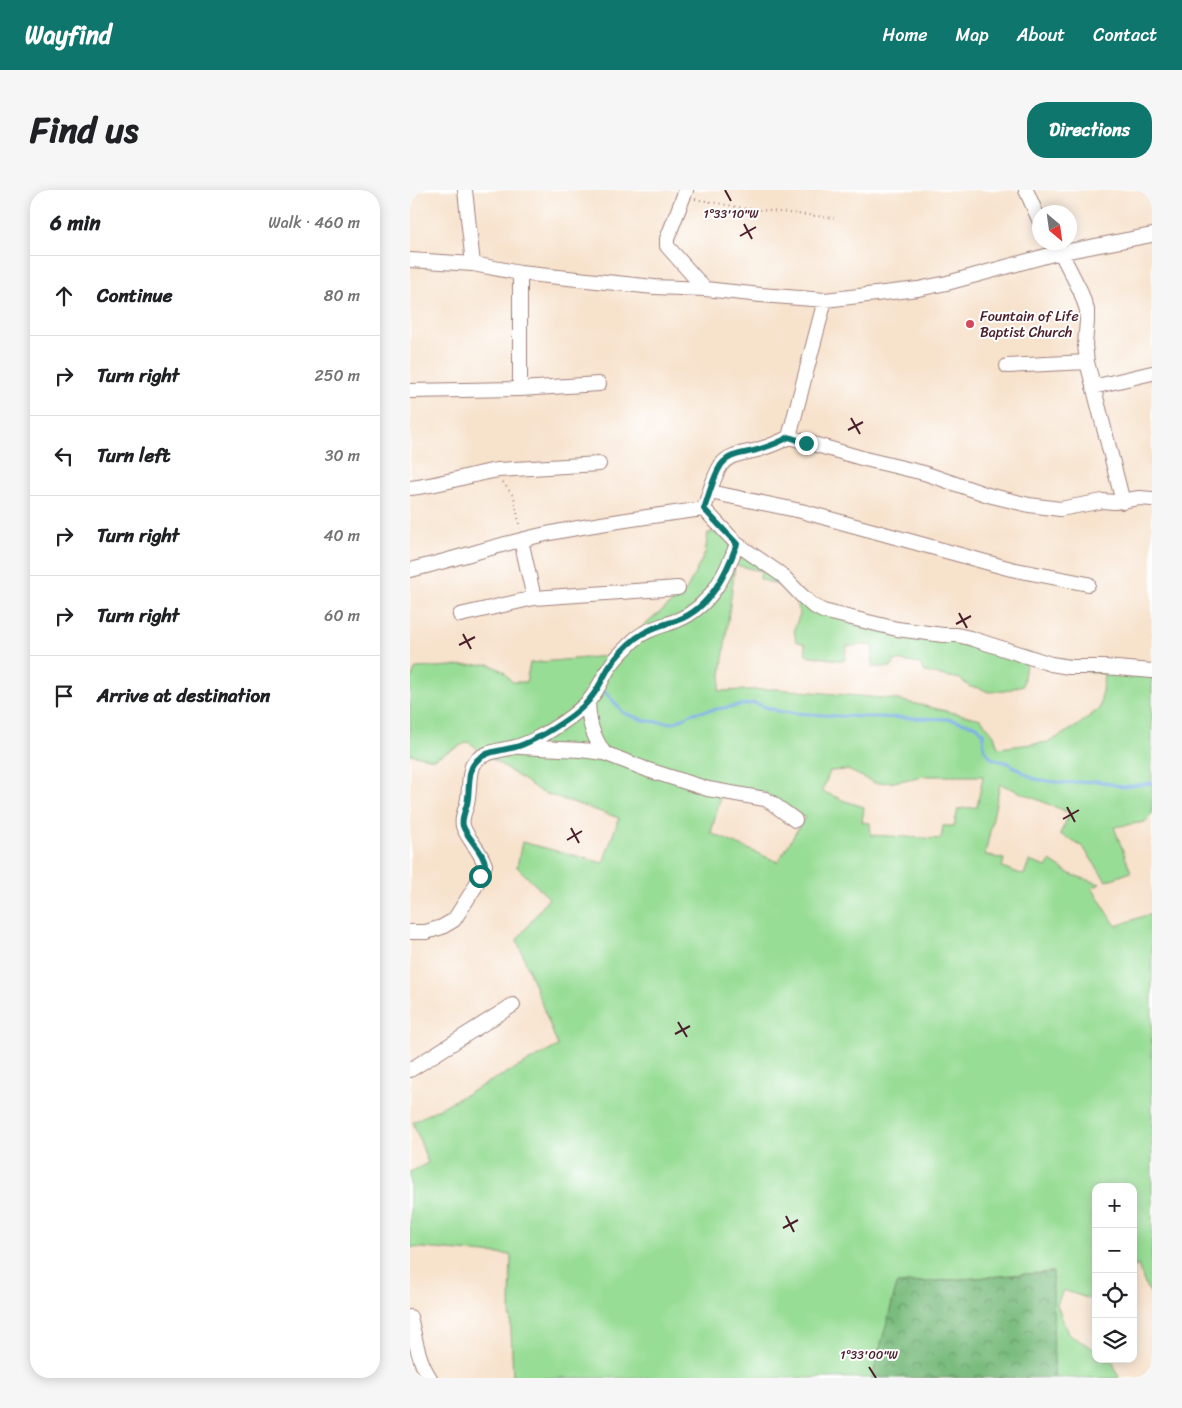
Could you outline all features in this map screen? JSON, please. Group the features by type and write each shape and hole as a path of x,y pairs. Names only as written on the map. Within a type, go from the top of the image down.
{"street":[{"path":"464,190 473,264"},
{"path":"1026,190 1033,205"},
{"path":"685,194 666,239 667,246 705,289"},
{"path":"1077,246 1152,235"},
{"path":"410,260 473,264 520,273 654,287 705,289 825,300 918,289 947,283 1054,250 1080,290 1087,310 1085,345 1087,362 1123,502"},
{"path":"520,273 520,389"},
{"path":"789,437 825,300"},
{"path":"1007,366 1087,362"},
{"path":"1093,387 1152,373"},
{"path":"410,392 520,389 599,384"},
{"path":"704,509 720,466 724,461 738,454 757,450 789,437 865,459 924,473 988,495 1029,505 1060,509 1103,501 1123,502 1140,498 1152,499"},
{"path":"410,488 447,482 498,470 599,464"},
{"path":"710,492 801,511 1012,569 1088,584"},
{"path":"410,570 488,548 584,527 704,509"},
{"path":"704,509 737,544 782,575 812,605 823,611 897,629 970,638 1051,664 1069,667 1105,667 1152,671"},
{"path":"522,540 534,598"},
{"path":"517,747 546,733 584,706 593,696 610,666 636,638 650,630 680,619 704,602 722,580 737,544"},
{"path":"460,615 534,598 678,588"},
{"path":"588,701 591,729 604,753"},
{"path":"410,932 426,932 442,927 454,920 475,887 485,865 482,856 462,824 463,815 467,804 472,765 478,758 499,750 517,747 604,753 648,770 708,788 765,799 795,820"},
{"path":"410,1070 513,1005"},
{"path":"410,1317 418,1352 430,1378"}],"path":[{"path":"685,194 752,209 834,218"},
{"path":"498,470 500,477 514,497 522,540"}],"green space":[{"path":"716,532 746,558 781,580 804,603 967,641 1152,677 1152,815 1145,822 1114,827 1131,872 1106,881 1083,847 1060,834 1070,813 1000,784 985,855 1004,859 1002,867 1024,875 1029,861 1046,867 1050,861 1070,874 1100,884 1092,888 1116,926 1152,913 1152,1294 1146,1287 1137,1266 1137,1183 1092,1183 1092,1300 1063,1290 1057,1305 1068,1334 1092,1348 1092,1363 1113,1363 1119,1378 1054,1378 1052,1272 897,1284 872,1378 513,1378 510,1306 511,1255 410,1247 410,1172 428,1163 413,1122 558,1046 517,940 549,898 517,867 522,842 603,863 619,818 541,792 468,742 433,759 410,754 410,681 416,668 489,664 503,671 512,682 526,682 530,663 607,656 686,591 705,553 708,533","holes":["735,565 761,571 760,579 778,585 794,595 800,614 794,629 796,641 805,644 806,655 844,661 847,646 873,645 872,667 892,667 895,660 920,664 925,672 960,679 970,687 980,688 988,692 1005,691 1023,685 1026,663 1104,674 1100,708 1077,726 1049,742 998,748 994,735 981,719 894,699 776,689 719,691","848,770 875,783 895,782 924,776 983,776 977,807 958,809 954,826 943,826 941,839 871,835 870,823 862,822 864,807 822,791 830,771","723,787 764,792 805,817 778,862 711,833"]},
{"path":"1053,1272 1054,1378 872,1378 897,1284"}],"waterway":[{"path":"604,691 624,713 646,721 674,723 693,713 754,703 781,712 838,716 948,719 977,726 983,733 984,748 991,758 1008,763 1034,779 1062,783 1098,781 1123,787 1152,783"}],"place":[{"name":"Fountain of Life Baptist Church","path":"970,324"}],"route":[{"path":"480,876 485,865 482,856 462,824 467,804 472,765 478,758 499,750 517,747 546,733 564,721 584,706 593,696 610,666 636,638 650,630 680,619 704,602 722,580 737,544 704,509 720,466 724,461 738,454 773,445 789,437 806,443"}]}
